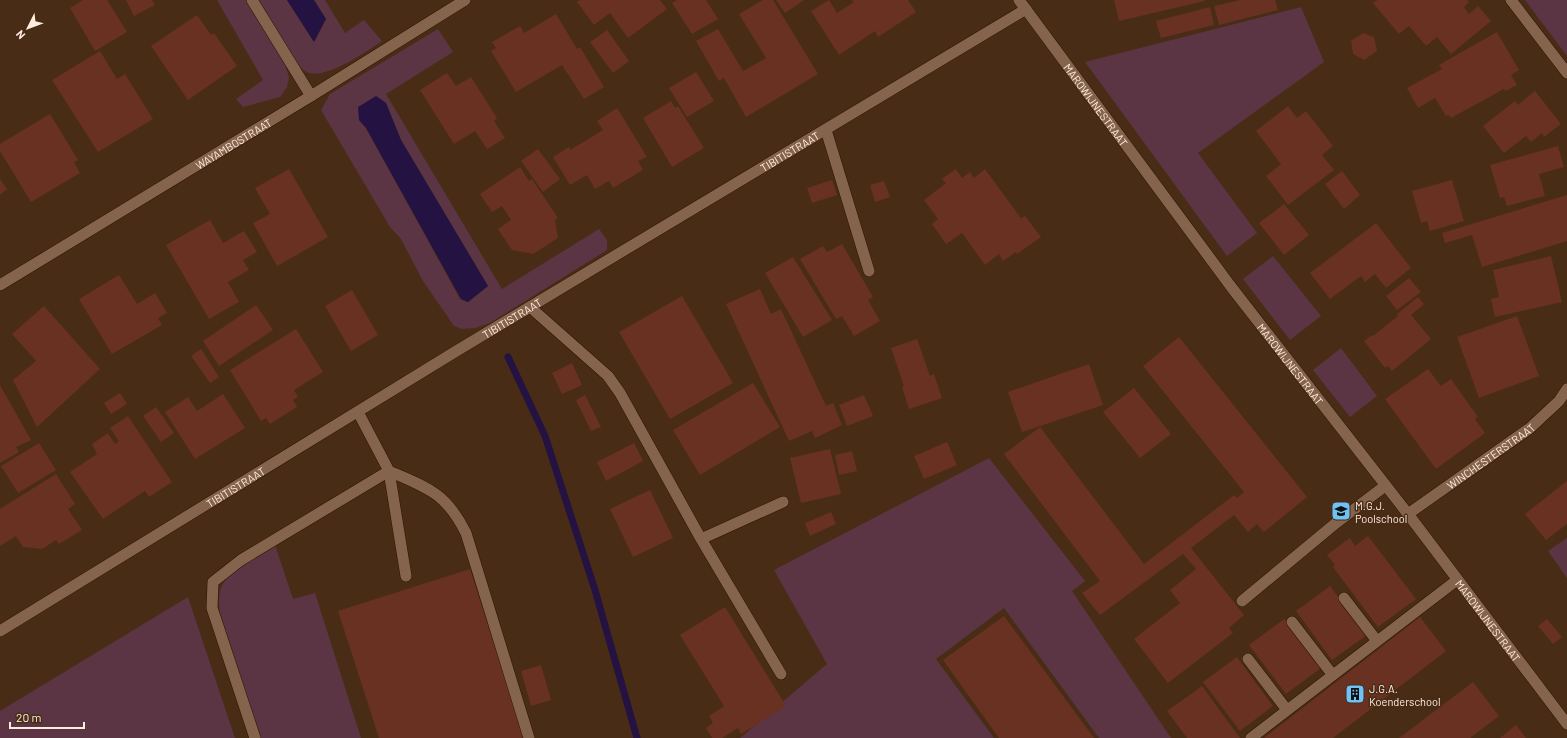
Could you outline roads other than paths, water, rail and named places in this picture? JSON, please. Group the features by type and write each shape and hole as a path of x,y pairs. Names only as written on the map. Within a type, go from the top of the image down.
{"street":[{"path":"252,0 311,96"},
{"name":"WAYAMBOSTRAAT","path":"0,285 466,0"},
{"name":"MAROWIJNESTRAAT","path":"1019,0 1232,288 1408,514 1567,724"},
{"path":"1511,0 1567,73"},
{"name":"TIBITISTRAAT","path":"0,631 530,307 1026,9"},
{"path":"826,130 869,271"},
{"path":"530,307 608,376 620,393 701,539 781,674"},
{"name":"WINCHESTERSTRAAT","path":"1408,514 1530,428 1558,401 1567,389"},
{"path":"358,412 389,471 406,576"},
{"path":"255,738 212,608 213,582 241,560 389,471"},
{"path":"389,471 429,488 443,500 458,517 466,533 529,738"},
{"path":"1242,601 1336,523 1385,486"},
{"path":"701,539 783,502"},
{"path":"1251,738 1332,674 1457,580"},
{"path":"1344,598 1377,641"},
{"path":"1292,622 1332,674"},
{"path":"1248,659 1287,710"}],"waterway":[{"path":"508,357 545,436 595,590 637,738"}],"place":[{"name":"M.G.J. Poolschool","path":"1341,511"},
{"name":"J.G.A. Koenderschool","path":"1355,694"}]}
